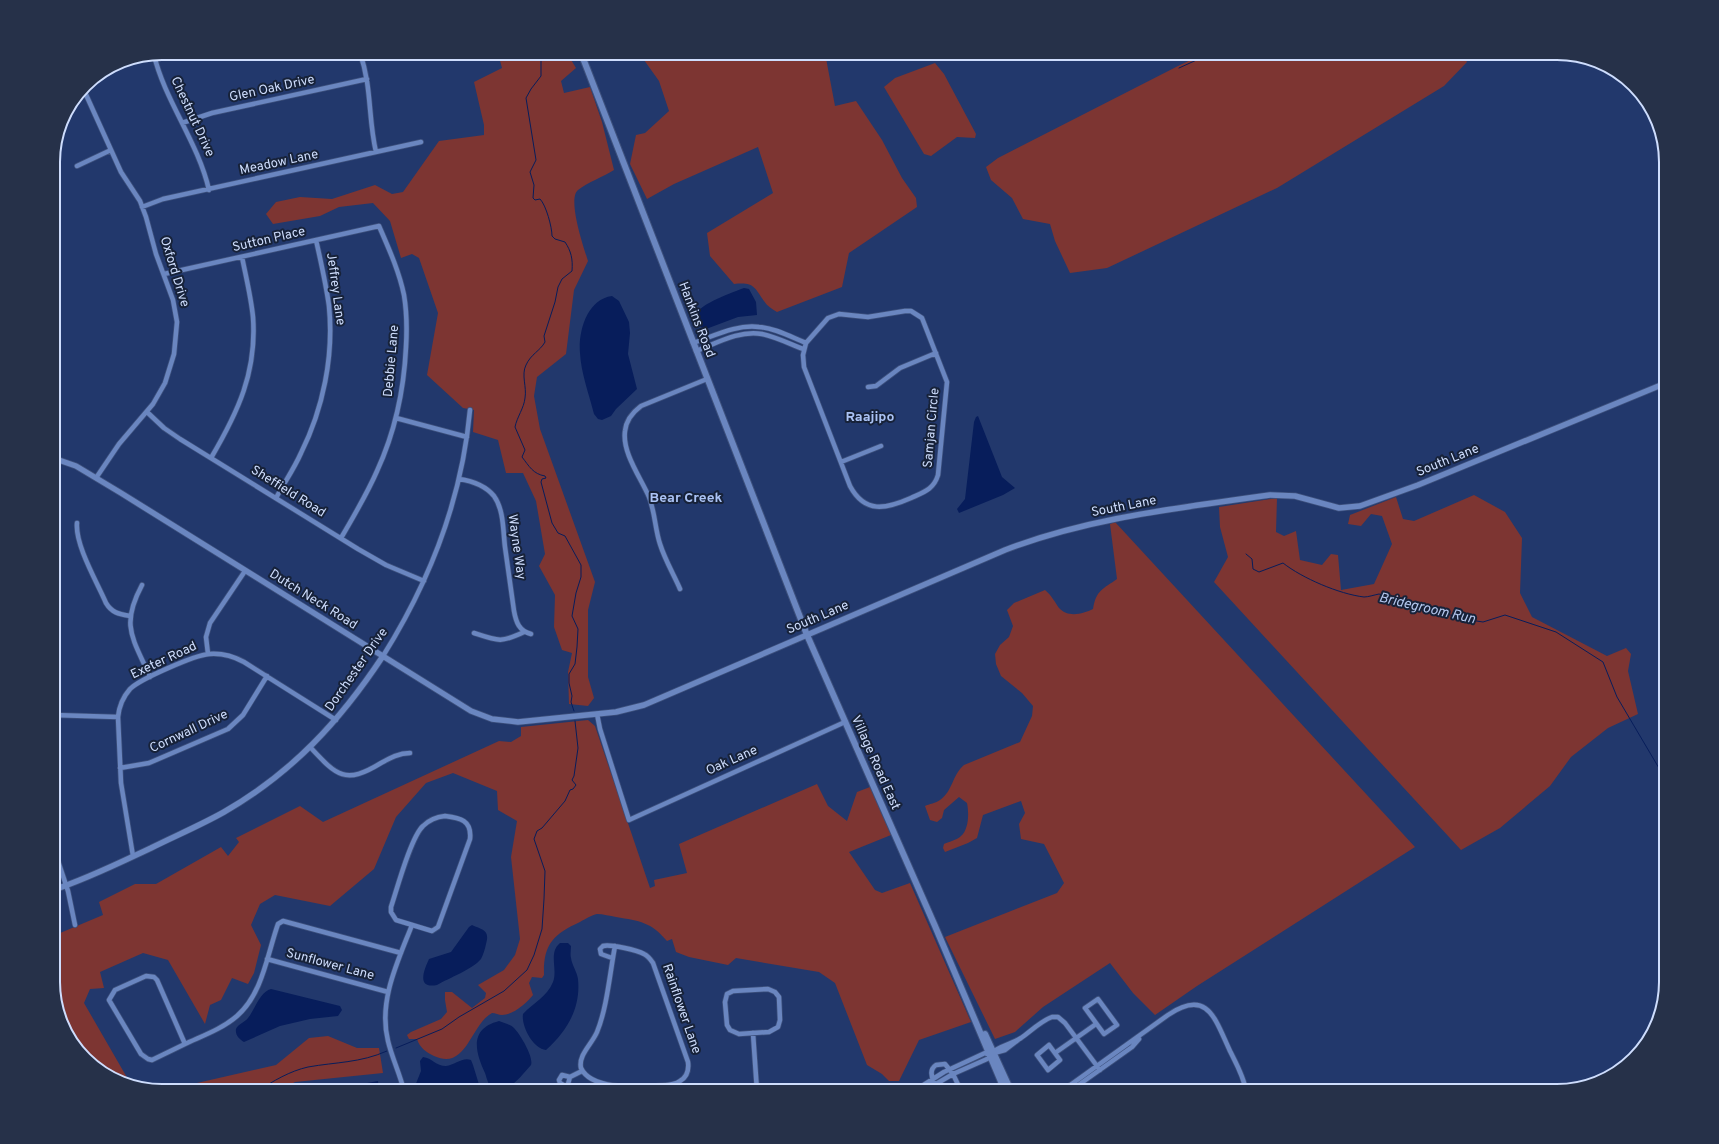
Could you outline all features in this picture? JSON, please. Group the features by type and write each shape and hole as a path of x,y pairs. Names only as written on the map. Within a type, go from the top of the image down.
{"main road":[{"name":"Hankins Road","path":"584,60 791,595"},
{"name":"Village Road East","path":"791,595 806,635 941,940 1008,1084"},
{"name":"Village Road East","path":"994,1052 1003,1084"}],"street":[{"name":"Chestnut Drive","path":"155,60 159,72 203,168 209,190"},
{"path":"362,60 370,98 373,139 376,152"},
{"name":"Glen Oak Drive","path":"182,123 212,113 367,79"},
{"name":"Oxford Drive","path":"86,94 121,172 136,194 142,207 156,254 173,300 177,322 174,354 165,383 147,412 119,444 96,478"},
{"name":"Meadow Lane","path":"142,207 157,201 421,142"},
{"path":"77,166 111,150"},
{"name":"Sutton Place","path":"164,274 379,226"},
{"name":"Debbie Lane","path":"341,538 368,492 378,470 396,418 405,368 406,315 401,282 379,226"},
{"name":"Jeffrey Lane","path":"276,498 298,460 311,432 320,404 326,372 330,333 329,306 316,240"},
{"path":"211,458 238,407 247,383 252,357 253,316 242,257"},
{"name":"Samjan Circle","path":"911,311 922,318 948,386 938,475 934,485 926,491 894,505 881,508 874,507 863,502 853,492 804,367 803,349 806,343 828,318 833,315 868,317 911,311"},
{"path":"693,343 742,327 760,326 777,331 806,343"},
{"path":"721,334 723,340"},
{"path":"696,351 723,340 744,334 762,334 803,349"},
{"path":"868,387 876,386 900,368 936,353"},
{"path":"680,589 661,546 649,497 633,466 625,439 625,431 629,419 641,406 707,379"},
{"name":"South Lane","path":"597,714 626,710 644,705 1005,550 1034,540 1098,523 1270,495 1295,496 1339,508 1360,506 1425,482 1659,386"},
{"name":"Dorchester Drive","path":"60,888 210,820 237,804 275,778 310,747 336,720 382,656 406,616 424,581 447,522 459,479 467,437 470,410"},
{"name":"Sheffield Road","path":"147,412 172,433 341,538 386,565 424,581"},
{"path":"396,418 467,437"},
{"path":"841,462 881,446"},
{"name":"Dutch Neck Road","path":"60,460 76,466 96,478 471,711 492,719 512,722 597,714"},
{"name":"Wayne Way","path":"459,479 473,482 482,486 497,502 502,519 514,611 517,622 524,632"},
{"path":"77,523 76,531 80,546 106,603 110,609 117,614 130,616"},
{"path":"208,654 206,637 210,623 245,571"},
{"path":"142,585 130,616 132,634 150,677"},
{"path":"474,633 501,641 524,632 531,634"},
{"name":"Exeter Road","path":"133,856 120,768 118,717 120,706 126,694 138,682 195,657 208,654 234,657 336,720"},
{"name":"Cornwall Drive","path":"120,768 149,763 228,729 243,715 267,676"},
{"name":"Oak Lane","path":"597,714 600,729 629,820 845,722"},
{"path":"60,715 118,717"},
{"path":"310,747 330,767 339,773 349,776 365,773 393,756 410,753"},
{"path":"445,816 462,820 468,824 471,831 470,839 438,927 432,931 412,925 396,920 390,912 415,837 422,827 435,817 445,816"},
{"path":"60,868 75,925"},
{"path":"185,1044 154,978 146,976 115,990 112,994 109,1000 110,1003 141,1054 145,1058 152,1060 222,1027 237,1016 248,1004 258,988 278,924 283,921 401,953"},
{"path":"402,1084 388,1041 385,1014 388,992 412,925"},
{"path":"570,1077 582,1071 580,1065 581,1058 593,1041 598,1028 615,946 605,945 600,949 603,955 612,958"},
{"name":"Rainflower Lane","path":"615,946 643,953 653,963 688,1062 686,1075 677,1083 670,1084"},
{"name":"Sunflower Lane","path":"267,959 388,992"},
{"path":"773,990 779,997 780,1023 772,1031 753,1033 736,1034 728,1028 725,1002 726,997 733,991 773,990"},
{"path":"1098,999 1117,1025 1104,1034 1096,1024 1085,1008 1098,999"},
{"path":"1073,1084 1132,1047 1146,1032 1168,1015 1185,1006 1196,1005 1207,1009 1215,1018 1244,1084"},
{"path":"929,1084 985,1053 1005,1050 1052,1017 1062,1019 1098,1068"},
{"path":"1055,1053 1096,1024"},
{"path":"753,1033 757,1084"},
{"path":"1049,1045 1055,1053 1060,1060 1048,1070 1037,1055 1049,1045"},
{"path":"934,1082 931,1072 936,1065 945,1064 957,1084"},
{"path":"1079,1084 1098,1068"},
{"name":"Rainflower Lane","path":"582,1071 587,1076 610,1084"}],"shaded area":[{"path":"500,60 571,60 576,68 561,81 564,93 590,87 602,122 614,170 582,187 575,195 574,203 577,224 588,261 574,290 566,354 537,377 534,396 540,429 595,582 588,610 588,677 594,698 588,706 569,704 568,672 572,653 562,650 554,627 555,595 539,566 545,554 536,501 523,473 506,473 498,440 473,432 474,410 463,408 427,375 438,313 419,258 412,254 401,258 390,221 373,203 339,207 320,216 273,224 266,214 276,202 300,197 332,199 375,185 392,194 403,192 439,141 484,135 484,125 474,82 502,68"},
{"path":"644,60 826,60 835,106 856,101 882,140 902,178 916,198 917,207 849,253 842,287 777,312 767,304 753,286 746,284 734,284 710,256 707,233 773,193 758,147 674,184 647,199 630,164 636,135 645,133 669,111 659,81"},
{"path":"1191,60 1466,60 1467,62 1444,86 1277,188 1107,268 1070,273 1055,241 1050,224 1023,219 1012,198 991,180 986,167 998,158"},
{"path":"935,63 944,74 976,134 975,138 957,137 931,156 924,154 884,87 895,78"},
{"path":"744,288 749,289 756,302 757,315 738,317 706,329 701,327 697,314 699,310 710,302"},
{"path":"612,296 619,301 629,322 630,333 628,354 637,389 616,409 611,416 602,420 598,419 594,414 582,368 580,345 583,327 590,310 603,298"},
{"path":"978,416 1002,477 1015,488 1003,495 959,513 957,509 965,499 974,422"},
{"path":"1474,495 1505,512 1522,538 1520,593 1532,617 1607,656 1626,648 1631,654 1628,671 1638,714 1608,728 1571,757 1550,786 1500,828 1461,850 1214,582 1228,557 1220,527 1219,507 1277,498 1276,532 1284,536 1296,531 1300,560 1322,565 1331,554 1338,555 1341,590 1374,584 1392,544 1382,516 1371,514 1361,526 1348,524 1350,515 1396,497 1403,519 1414,521"},
{"path":"1115,522 1415,847 1197,986 1155,1015 1133,993 1110,963 1043,1007 1015,1032 995,1039 945,937 1057,893 1064,883 1044,844 1021,839 1019,824 1025,813 1021,801 983,815 977,838 945,852 943,848 944,844 955,840 964,833 966,829 968,816 967,803 959,797 944,810 942,818 937,822 930,820 925,806 938,801 948,792 957,773 964,765 1020,742 1032,716 1033,706 1022,693 1001,676 996,664 995,654 1000,645 1009,637 1013,626 1007,610 1014,603 1045,590 1059,608 1067,613 1080,614 1093,609 1098,594 1117,579 1110,524"},
{"path":"588,720 595,726 650,888 655,886 654,880 687,873 679,844 817,784 828,806 847,821 857,792 870,787 891,835 849,852 875,890 882,893 910,883 971,1022 919,1040 899,1081 889,1081 882,1074 867,1065 835,983 819,972 736,958 728,965 689,957 676,952 672,939 667,941 656,930 644,923 597,914 571,926 556,936 548,948 545,956 544,975 542,978 532,977 529,983 533,995 527,1002 511,1013 501,1015 492,1013 478,1027 461,1052 454,1057 445,1059 434,1056 428,1053 420,1045 417,1039 409,1039 407,1035 441,1019 447,1012 445,992 452,992 472,1008 485,998 486,993 478,985 504,970 515,955 520,939 511,857 517,821 498,810 497,791 453,773 426,783 396,817 374,869 330,906 275,895 260,904 251,925 261,945 254,973 248,984 232,978 221,1000 210,1005 205,1024 168,960 143,953 100,972 104,988 90,989 84,1003 127,1078 106,1067 95,1059 81,1044 68,1021 63,1008 60,988 60,933 103,915 99,902 135,884 156,884 221,847 228,856 239,842 236,838 300,806 323,822 499,741 511,742 521,736 521,727"},
{"path":"472,925 485,931 487,936 481,959 467,970 437,985 426,984 423,978 429,959 451,952"},
{"path":"560,943 568,943 571,946 572,961 578,979 577,1000 575,1009 566,1027 554,1043 546,1050 541,1049 532,1041 524,1025 523,1014 544,996 553,982 555,972 554,956 556,947"},
{"path":"271,989 340,1006 342,1010 338,1016 310,1019 280,1026 244,1042 240,1040 236,1033 236,1029 248,1018 264,994"},
{"path":"499,1021 511,1026 517,1031 526,1046 531,1065 513,1084 489,1084 477,1049 479,1035 483,1029"},
{"path":"328,1036 357,1048 379,1048 383,1073 295,1082 291,1084 193,1084 276,1065 309,1038"},
{"path":"423,1057 439,1065 446,1066 462,1060 471,1060 479,1084 416,1084 421,1071 420,1061"},
{"path":"378,1081 378,1084 362,1084"}],"waterway":[{"path":"541,60 541,76 526,98 536,160 530,172 534,185 533,198 535,200 540,199 542,202 550,222 552,236 555,239 565,242 567,245 571,255 572,271 562,279 558,287 555,302 544,336 545,342 530,358 526,365 524,373 524,402 515,427 525,450 522,457 534,471 545,476 546,478 542,479 541,482 552,523 558,533 565,536 581,565 581,577 576,593 572,616 578,629 577,647 575,664 569,674 569,683 572,696 571,702 574,711"},
{"path":"1179,68 1197,60"},
{"name":"Bridegroom Run","path":"1246,554 1252,559 1253,569 1259,572 1283,563 1310,580 1343,593 1364,597 1379,594 1464,619 1483,622 1505,615 1556,632 1603,662 1617,697 1659,768"},
{"path":"396,1048 442,1029 459,1017 504,991 527,970 534,955 542,929 544,899 545,871 534,839 537,831 542,828 565,801 570,790 576,785 572,780 574,776 578,748 575,721"},
{"path":"270,1084 295,1071 308,1067 358,1060 387,1051"}],"district":[{"name":"Raajipo","path":"870,417"},
{"name":"Bear Creek","path":"686,498"}]}
